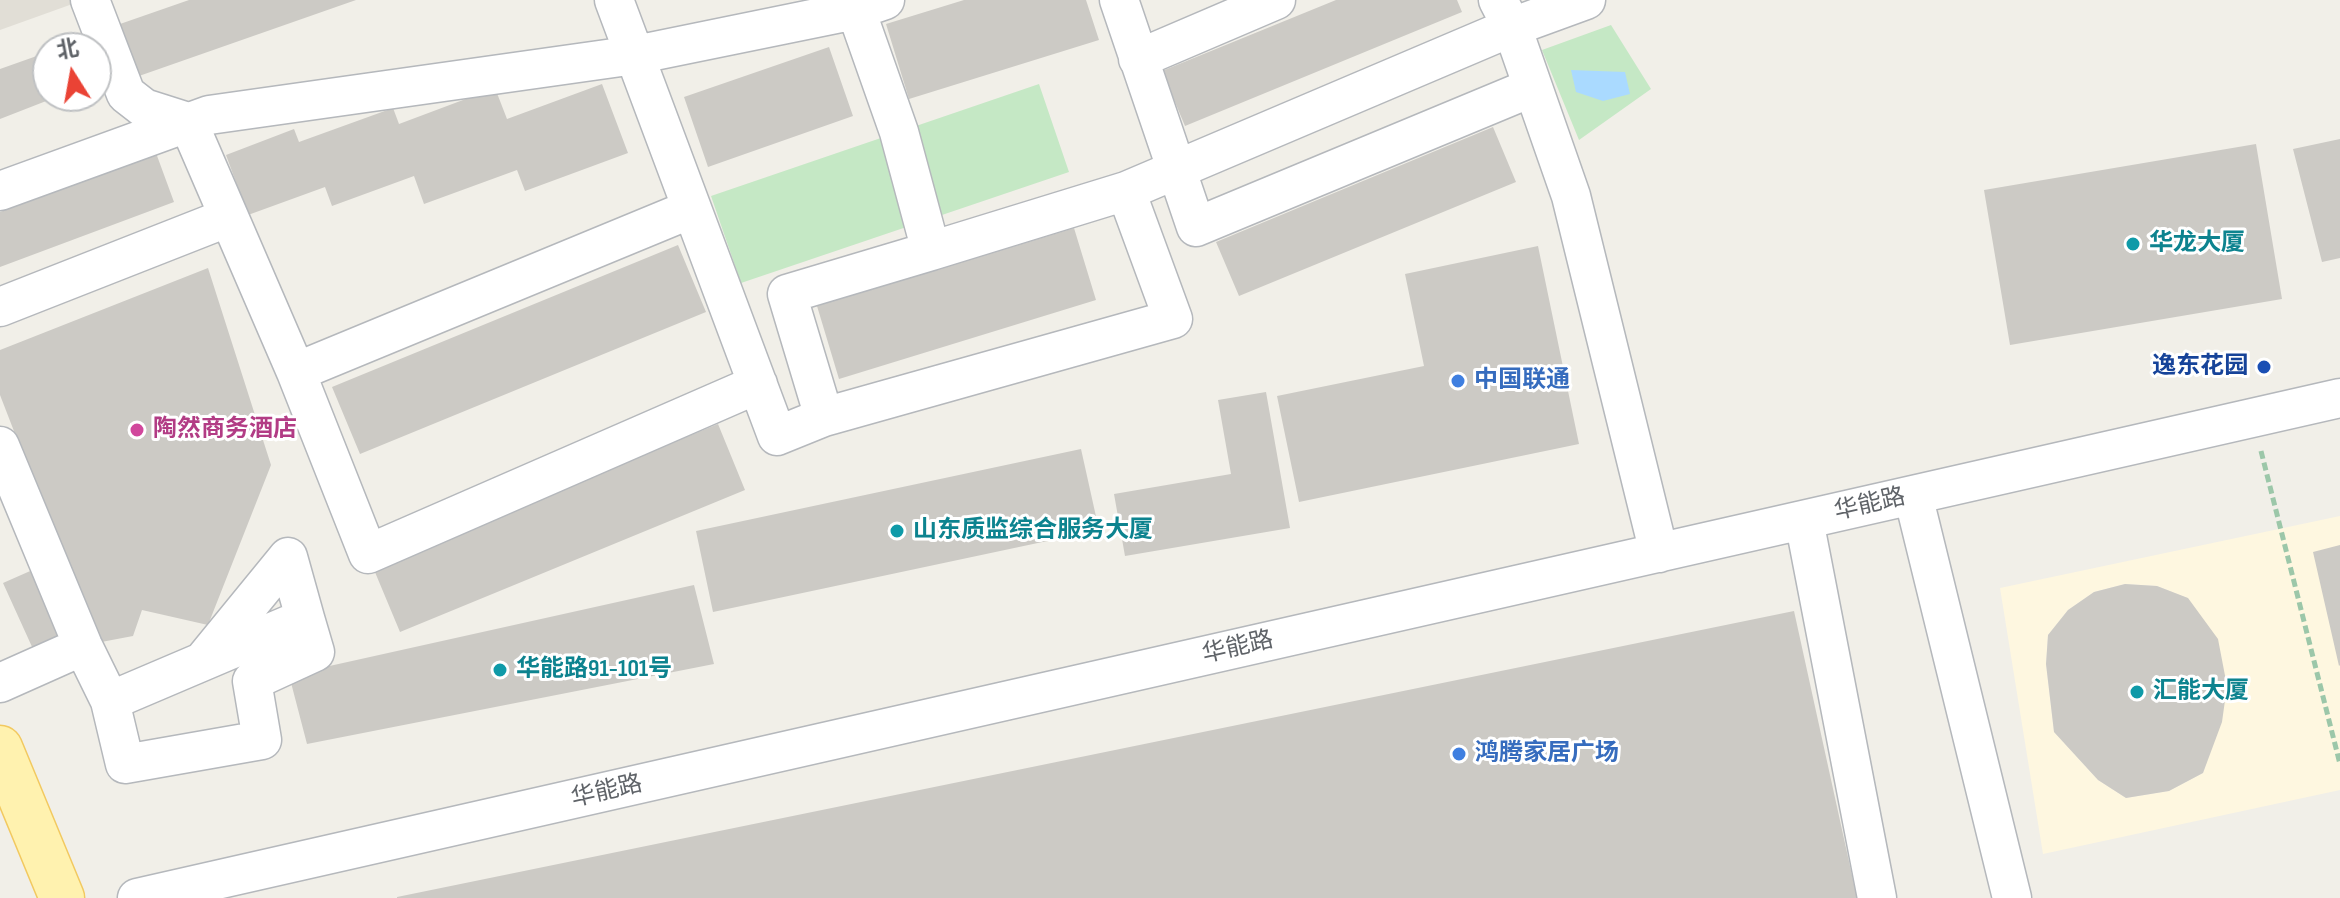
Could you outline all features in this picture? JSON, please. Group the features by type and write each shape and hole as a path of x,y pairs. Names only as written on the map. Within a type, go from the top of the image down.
{"main road":[{"path":"0,748 62,898"}],"street":[{"path":"90,0 126,94 144,108 188,122 296,372 368,554 758,384"},
{"path":"614,0 777,436 824,417 1173,319 1126,191"},
{"path":"1119,0 1196,227 1533,87"},
{"path":"1138,59 1276,0"},
{"path":"824,417 787,294 1126,191 1505,14 1586,0"},
{"path":"0,191 209,115 635,55 870,5 899,132 931,251"},
{"path":"1505,14 1571,196 1659,553"},
{"path":"296,372 691,209"},
{"path":"0,307 229,217"},
{"name":"华能路","path":"137,898 2340,398"},
{"path":"0,446 83,646 110,701 125,764 262,740 252,681 315,652 288,557 203,661"},
{"path":"1913,495 2012,898"},
{"path":"1804,520 1877,898"},
{"path":"110,701 305,618"},
{"path":"0,683 83,646"}],"path":[{"path":"2253,418 2340,764"}],"shaded area":[{"path":"0,0 77,0 78,2 0,30"},
{"path":"2340,516 2340,790 2043,854 2000,588","holes":["2125,584 2157,586 2187,598 2213,744 2203,773 2169,791 2126,798 2098,780 2054,732 2046,664 2048,635 2068,610 2094,592"]}],"green space":[{"path":"1611,25 1651,89 1579,140 1542,50"},
{"path":"1039,84 1069,172 741,283 711,196"}],"water":[{"path":"1571,70 1625,72 1630,94 1603,101 1576,92"}],"building":[{"path":"189,0 356,0 139,76 120,24"},
{"path":"964,0 1086,0 1099,40 909,99 886,24"},
{"path":"1336,0 1457,0 1462,12 1185,126 1162,71"},
{"path":"829,47 853,116 708,167 684,97"},
{"path":"32,58 32,107 0,119 0,69"},
{"path":"602,84 628,153 525,191 517,170 424,204 414,176 332,206 325,187 248,215 226,155 294,129 299,142 393,108 399,124 495,88 507,119"},
{"path":"1493,127 1516,182 1239,296 1216,242"},
{"path":"2340,139 2340,258 2322,262 2293,149"},
{"name":"华龙大厦","path":"2256,144 2282,299 2010,345 1984,190"},
{"path":"156,153 174,202 0,267 0,212"},
{"path":"1074,228 1096,300 839,379 817,306"},
{"path":"678,245 706,312 360,454 332,387"},
{"name":"中国联通","path":"1538,246 1579,444 1299,502 1277,396 1424,366 1405,274"},
{"name":"陶然商务酒店","path":"208,268 271,465 208,625 142,610 133,636 96,643 0,395 0,350"},
{"path":"1266,392 1290,528 1125,556 1114,494 1231,474 1218,400"},
{"path":"718,424 745,490 400,632 372,565"},
{"name":"山东质监综合服务大厦","path":"1081,449 1099,530 713,612 696,531"},
{"path":"2340,545 2340,665 2339,666 2313,552"},
{"path":"37,568 67,634 33,649 3,583"},
{"name":"汇能大厦","path":"2125,584 2157,586 2188,598 2218,639 2227,686 2222,722 2203,773 2169,791 2126,798 2098,780 2054,732 2046,664 2048,635 2068,610 2094,592"},
{"name":"华能路91-101号","path":"694,585 714,664 307,744 289,675"},
{"name":"鸿腾家居广场","path":"1794,611 1857,898 397,898 397,897"}],"place":[{"name":"华龙大厦","path":"2133,244"},
{"name":"逸东花园","path":"2264,367"},
{"name":"中国联通","path":"1458,381"},
{"name":"陶然商务酒店","path":"137,430"},
{"name":"山东质监综合服务大厦","path":"897,531"},
{"name":"华能路91-101号","path":"500,670"},
{"name":"汇能大厦","path":"2137,692"},
{"name":"鸿腾家居广场","path":"1459,754"}]}
